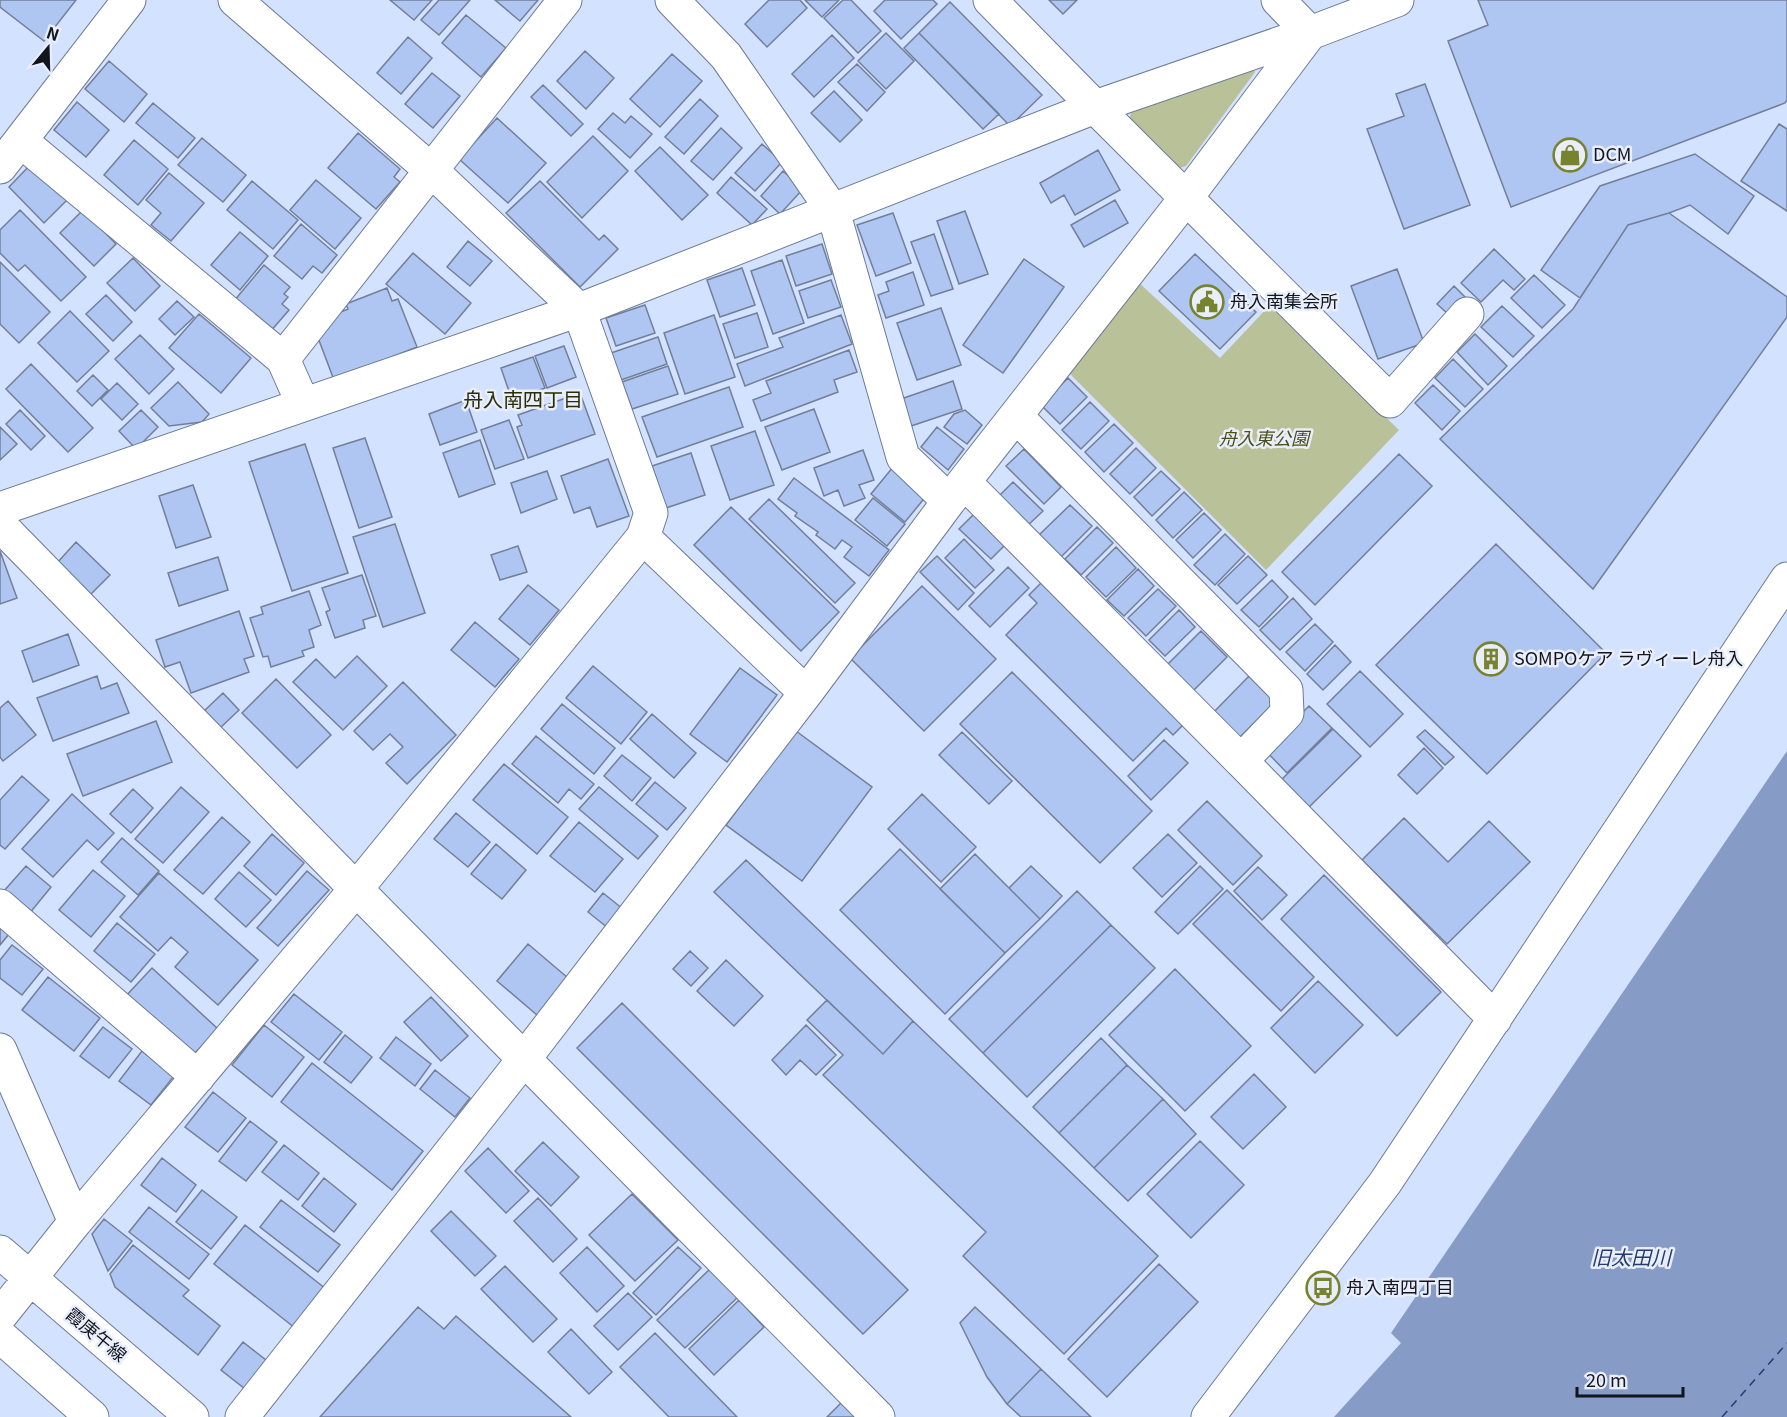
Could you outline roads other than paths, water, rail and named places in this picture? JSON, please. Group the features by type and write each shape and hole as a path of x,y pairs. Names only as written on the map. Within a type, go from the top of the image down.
{"street":[{"path":"0,167 129,0"},
{"path":"0,1316 75,1222 356,889 643,537 651,513 579,310 432,171 235,0"},
{"path":"283,359 565,0"},
{"path":"672,0 726,56 833,211 903,457 956,492 1241,761 1496,1019"},
{"path":"990,0 1390,401 1467,314"},
{"path":"1278,0 1310,33"},
{"path":"0,509 579,310 1095,107 1310,33 1350,9 1397,0"},
{"path":"242,1417 524,1059 806,693 956,492 1186,198 1310,33"},
{"path":"21,141 283,359 303,404"},
{"path":"1016,416 1287,690 1287,713 1241,761"},
{"path":"0,525 878,1417"},
{"path":"643,537 806,693"},
{"path":"1208,1417 1384,1183 1496,1019 1787,579"},
{"path":"0,906 198,1077"},
{"path":"0,1050 75,1222"},
{"name":"霞庚午線","path":"0,1252 192,1417"},
{"path":"0,1336 92,1417"}],"water":[{"name":"旧太田川","path":"1787,751 1787,1417 1334,1417 1401,1343 1391,1333"}],"place":[{"name":"DCM","path":"1570,155"},
{"name":"舟入南集会所","path":"1207,302"},
{"name":"SOMPOケア ラヴィーレ舟入","path":"1491,659"},
{"name":"舟入南四丁目","path":"1323,1288"}],"district":[{"name":"舟入南四丁目","path":"523,400"}],"park label":[{"name":"舟入東公園","path":"1264,439"}]}
